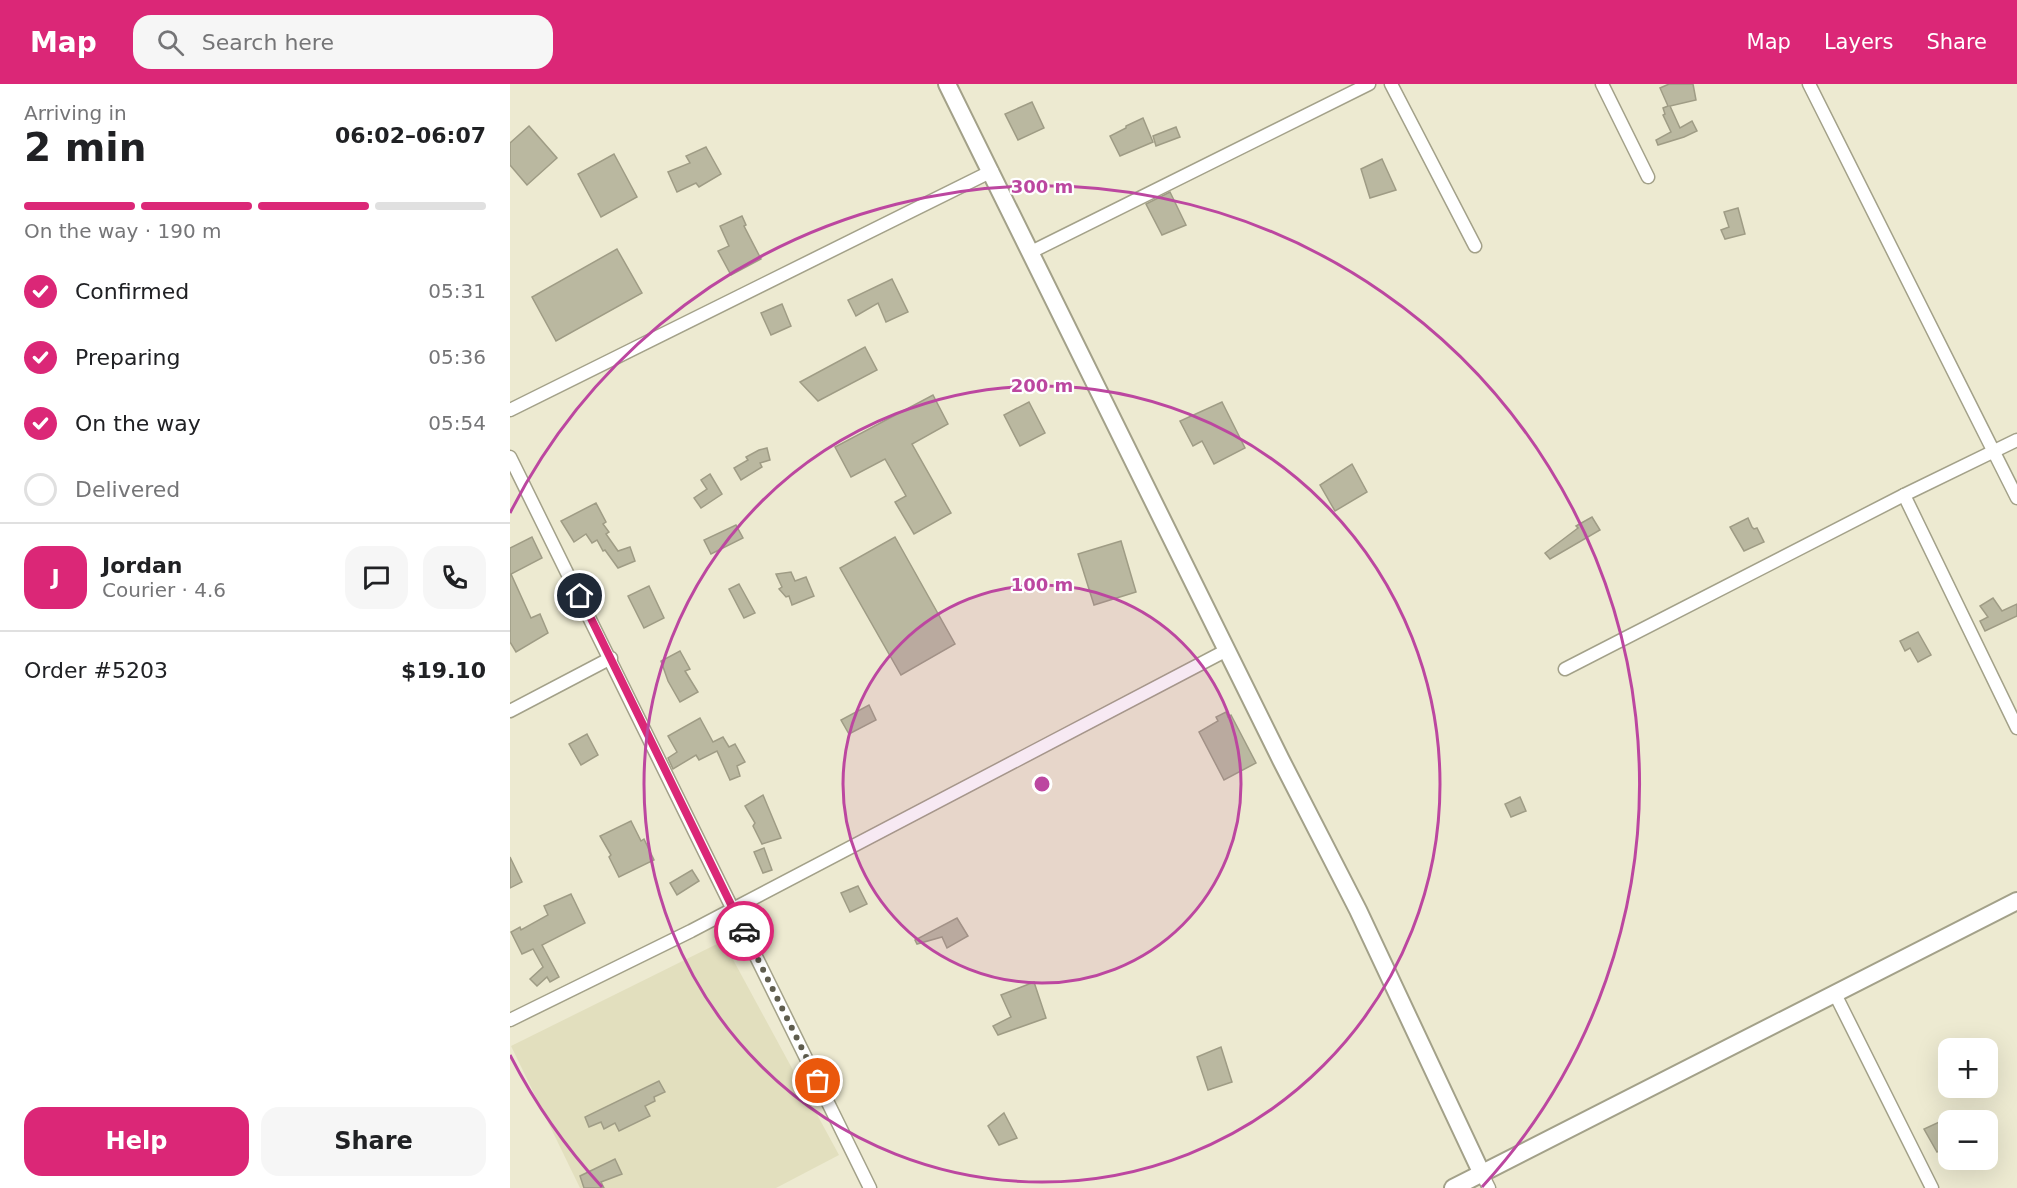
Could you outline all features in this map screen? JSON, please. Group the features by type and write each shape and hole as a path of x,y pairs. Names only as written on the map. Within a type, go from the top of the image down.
{"street":[{"path":"947,84 992,171 1281,760 1358,910 1485,1181"},
{"path":"1031,252 1368,84"},
{"path":"1391,84 1475,246"},
{"path":"1602,84 1648,177"},
{"path":"1809,84 2017,498"},
{"path":"510,410 992,171"},
{"path":"1565,669 1904,495 2017,440"},
{"path":"510,457 611,658 870,1188"},
{"path":"1904,495 2017,728"},
{"path":"510,1020 734,909 1227,650"},
{"path":"510,711 611,658"},
{"path":"1453,1188 1485,1181 1834,994 2017,901"},
{"path":"1834,994 1932,1188"}],"shaded area":[{"path":"723,941 839,1155 776,1188 580,1188 511,1046"}],"building":[{"path":"1669,84 1693,84 1696,100 1670,106 1680,128 1692,121 1697,131 1658,145 1656,140 1671,132 1663,115 1665,114 1663,108 1668,106 1660,88"},
{"path":"1032,102 1044,128 1018,140 1005,114"},
{"path":"1143,118 1153,142 1120,156 1110,136"},
{"path":"529,126 557,158 527,185 510,165 510,143"},
{"path":"1176,127 1180,137 1156,146 1153,136"},
{"path":"706,147 721,174 699,187 696,183 677,192 668,172 690,163 686,156"},
{"path":"614,154 637,197 601,217 578,174"},
{"path":"1382,159 1396,190 1370,198 1361,169"},
{"path":"1170,192 1186,225 1162,235 1146,204"},
{"path":"1738,208 1745,234 1725,239 1721,230 1729,227 1724,212"},
{"path":"742,216 746,225 744,226 761,259 731,275 718,251 729,246 720,226"},
{"path":"617,249 642,293 556,341 532,297"},
{"path":"892,279 908,312 886,322 878,303 856,316 848,300"},
{"path":"782,304 791,326 771,335 761,313"},
{"path":"865,347 877,370 818,401 800,382"},
{"path":"933,395 948,424 912,444 951,513 914,534 895,502 906,496 885,459 851,477 835,447"},
{"path":"1029,402 1045,433 1020,446 1004,415"},
{"path":"1222,402 1245,448 1214,464 1202,441 1193,446 1180,421"},
{"path":"767,448 770,460 760,463 762,467 741,480 734,468 748,460 746,457"},
{"path":"1352,464 1367,492 1335,511 1320,485"},
{"path":"710,474 722,494 701,508 694,498 707,489 701,480"},
{"path":"596,503 606,522 603,524 609,532 606,534 618,551 630,547 635,561 618,568 605,550 603,551 597,540 592,543 586,534 574,542 561,521"},
{"path":"1592,517 1600,530 1550,559 1545,553 1578,528 1576,526"},
{"path":"1748,518 1752,527 1757,528 1764,542 1744,551 1730,527"},
{"path":"736,525 743,538 711,554 704,540"},
{"path":"532,537 542,558 511,574 531,618 540,614 548,633 516,652 510,642 510,548"},
{"path":"895,537 955,644 901,675 840,568"},
{"path":"1121,541 1136,592 1094,605 1078,554"},
{"path":"791,572 795,581 806,577 814,596 792,605 789,596 786,597 779,589 782,587 776,574"},
{"path":"739,584 755,613 744,618 729,589"},
{"path":"649,586 664,618 644,628 628,596"},
{"path":"1993,598 2002,611 2017,604 2017,616 1985,631 1980,621 1988,617 1980,606"},
{"path":"1918,632 1931,655 1918,662 1910,648 1905,651 1900,641"},
{"path":"680,651 690,669 685,671 698,692 680,702 668,681 661,661"},
{"path":"869,705 876,720 849,734 841,720"},
{"path":"1226,712 1228,717 1231,715 1256,763 1224,780 1199,732 1218,721 1216,717"},
{"path":"700,718 713,742 723,737 729,747 735,744 745,762 737,766 740,776 730,780 717,751 699,760 696,755 673,769 668,758 677,752 668,736"},
{"path":"587,734 598,755 581,765 569,744"},
{"path":"763,795 781,838 762,844 753,826 755,823 745,806"},
{"path":"1520,797 1526,811 1511,817 1505,804"},
{"path":"631,821 641,841 644,839 654,860 619,877 609,857 611,855 600,836"},
{"path":"764,848 772,870 763,873 754,852"},
{"path":"510,857 522,882 510,888"},
{"path":"692,870 699,881 677,895 670,883"},
{"path":"858,886 867,904 850,912 841,893"},
{"path":"571,894 585,923 542,945 559,977 550,982 547,977 537,986 530,979 543,967 533,949 522,954 511,932 520,927 521,930 548,915 544,906"},
{"path":"957,918 968,936 947,948 942,937 917,944 915,940"},
{"path":"1034,982 1046,1018 998,1035 993,1026 1011,1017 1001,995"},
{"path":"1221,1047 1232,1082 1208,1090 1197,1057"},
{"path":"659,1081 665,1092 654,1097 655,1101 645,1106 650,1116 619,1131 615,1123 604,1129 601,1122 589,1127 585,1117"},
{"path":"1004,1113 1017,1138 999,1145 988,1126"},
{"path":"1938,1123 1938,1151 1937,1152 1924,1129"},
{"path":"615,1159 622,1174 601,1182 604,1188 584,1188 580,1176"}],"way so far":[{"path":"744,931 818,1081"}],"route":[{"path":"580,596 744,931"}]}
